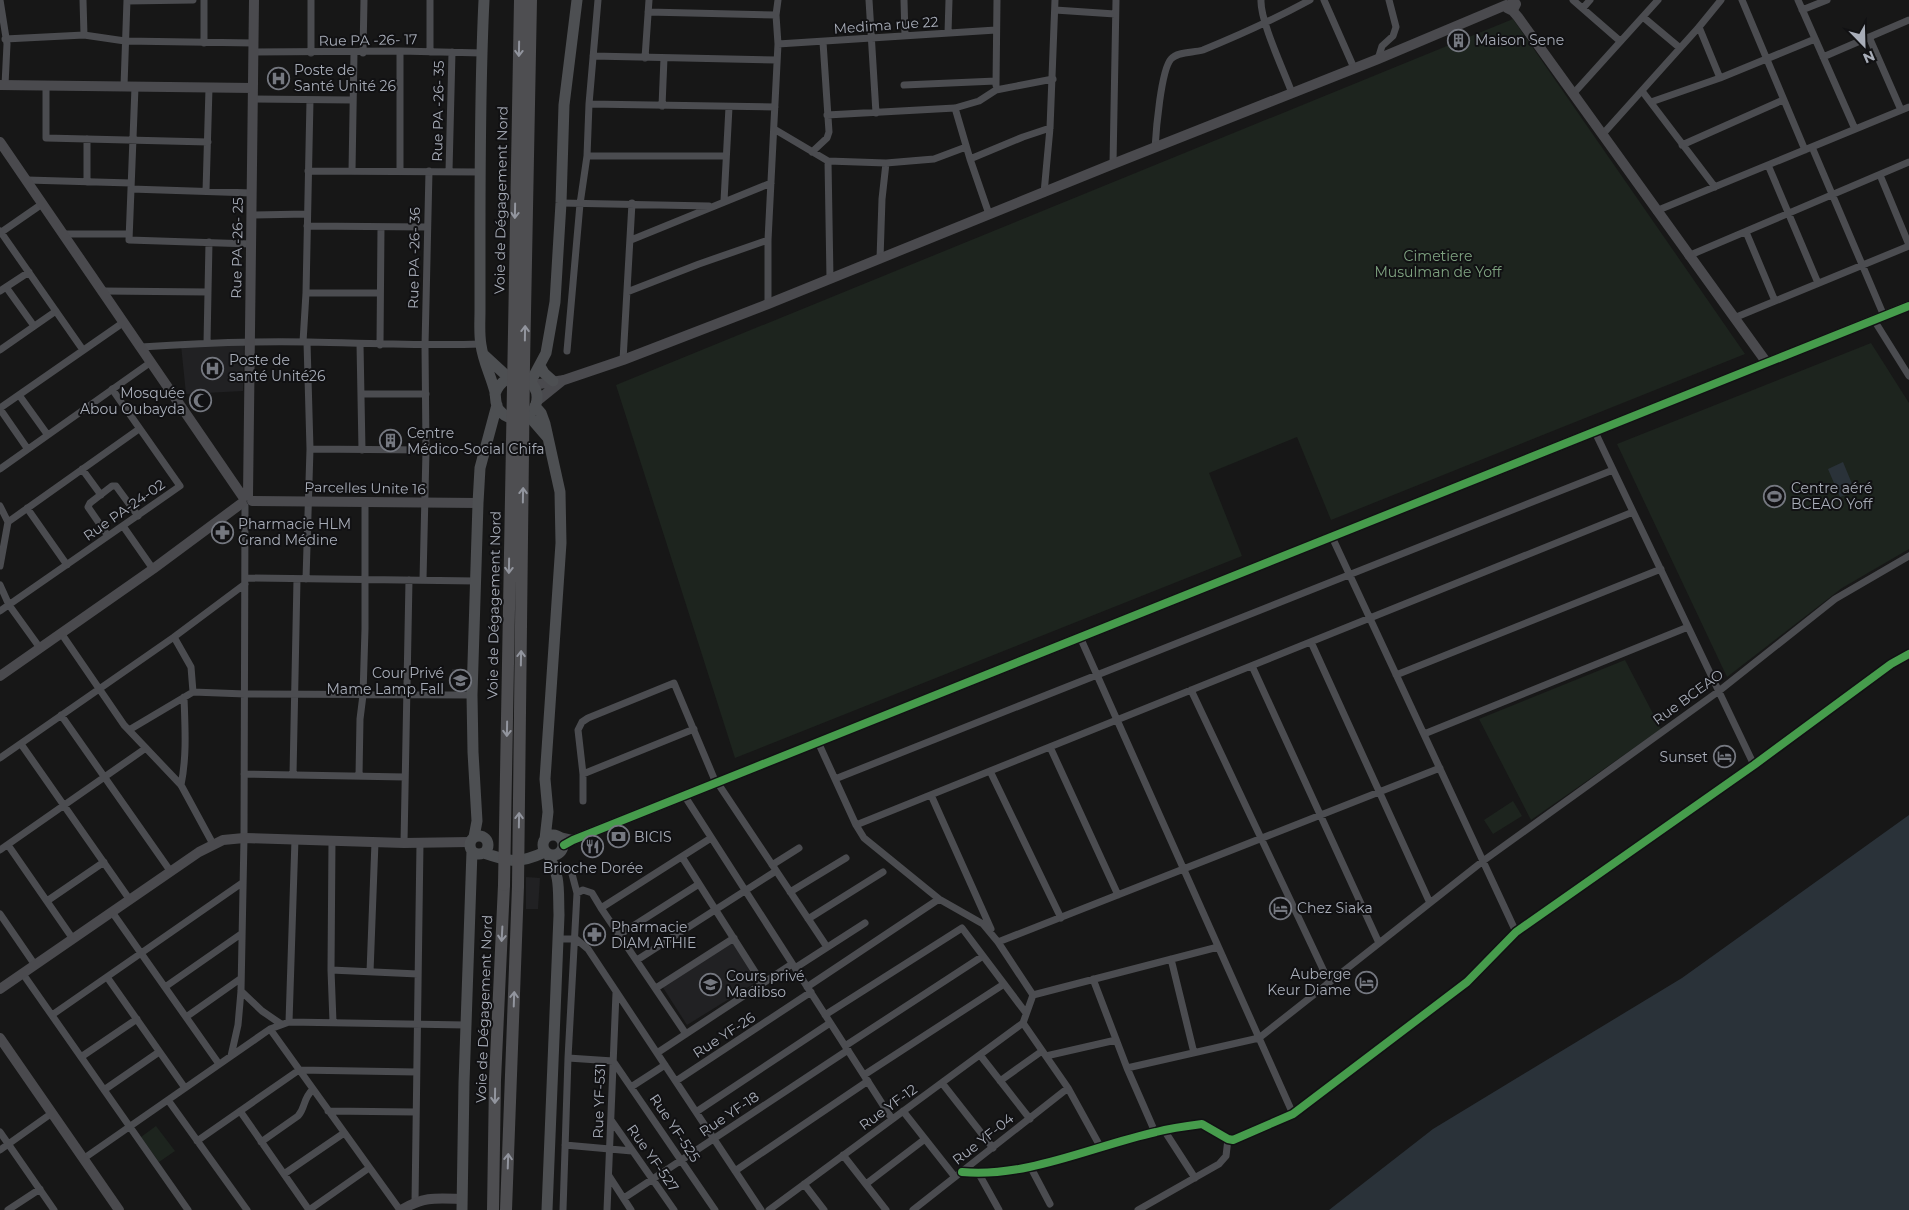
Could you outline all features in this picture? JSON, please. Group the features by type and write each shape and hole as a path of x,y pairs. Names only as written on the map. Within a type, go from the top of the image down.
{"highway":[{"name":"Voie de Dégagement Nord","path":"493,1210 495,1080 504,885 520,0"},
{"name":"Voie de Dégagement Nord","path":"506,1210 518,886 524,345 531,0"}],"main road":[{"path":"482,349 514,378 532,384 536,390 533,407 518,418 508,417 499,410 482,349 480,172 484,0"},
{"path":"532,384 546,353 555,302 564,105 577,0"},
{"path":"462,1204 471,871 479,846 473,752 472,695 480,468 500,384 514,378 546,353"},
{"path":"540,366 544,373 559,380"},
{"path":"533,407 541,413 545,424 560,492 561,544 545,779 558,879 558,939 547,1210"},
{"path":"487,442 508,417"},
{"path":"479,846 502,854 516,856 555,845"}],"street":[{"path":"0,0 7,44 2,85 209,88 310,100 353,100"},
{"path":"83,0 84,35"},
{"path":"124,86 127,0 193,0"},
{"path":"204,0 204,44"},
{"name":"Rue PA -26- 25","path":"246,501 254,0"},
{"path":"311,0 311,52"},
{"path":"363,53 364,0"},
{"path":"430,0 430,52"},
{"path":"567,351 580,204 587,156 589,104 598,0"},
{"path":"645,58 649,0"},
{"path":"768,304 768,240 778,44 776,15 778,0"},
{"path":"869,0 876,113"},
{"path":"904,0 905,36"},
{"path":"948,33 949,0"},
{"path":"996,90 997,0"},
{"path":"1044,193 1053,79 1055,0"},
{"path":"1113,164 1116,0"},
{"path":"1261,0 1260,7 1292,93"},
{"path":"1155,148 1159,106 1170,59 1176,55 1200,51 1266,24 1310,0"},
{"path":"1324,0 1354,68"},
{"path":"1378,59 1382,46 1393,36 1396,27 1389,0"},
{"path":"1574,0 1620,41"},
{"path":"1583,8 1590,0"},
{"path":"1572,94 1658,0"},
{"path":"1602,135 1642,92 1721,0"},
{"path":"1742,0 1783,100 1832,194 1862,265 1879,318 1909,376"},
{"path":"1798,0 1855,129"},
{"path":"1802,10 1827,0"},
{"path":"532,384 559,380 622,360 768,304 1513,5 1572,94 1767,363"},
{"path":"1055,10 1115,14"},
{"path":"648,12 776,15"},
{"path":"1643,17 1680,48"},
{"path":"1823,57 1909,20"},
{"path":"1699,27 1720,78"},
{"name":"Medima rue 22","path":"778,44 996,30"},
{"name":"Rue PA -26- 17","path":"5,39 84,35 125,41 204,44 311,52 363,53 400,51 482,53"},
{"path":"1869,37 1901,110"},
{"path":"1651,102 1720,78 1815,39"},
{"path":"812,152 827,138 829,132 823,42"},
{"path":"400,51 400,171"},
{"name":"Rue PA -26- 35","path":"449,171 452,52"},
{"path":"352,171 354,53"},
{"path":"593,56 777,60"},
{"path":"662,106 664,58"},
{"path":"827,115 955,108 980,101 996,90 1053,79"},
{"path":"904,85 996,81"},
{"path":"46,85 46,138 208,142"},
{"path":"135,87 129,240 251,244"},
{"path":"206,191 209,88"},
{"path":"1642,92 1715,187"},
{"path":"306,579 310,449 305,342 310,100"},
{"path":"1682,145 1783,100"},
{"path":"589,104 775,107"},
{"path":"724,202 729,106"},
{"path":"1656,211 1909,107"},
{"path":"955,108 989,214"},
{"path":"970,159 1050,128"},
{"path":"774,129 828,162 886,164 934,159 966,146"},
{"path":"87,182 88,139"},
{"path":"0,142 246,501 241,991 238,1025 231,1056"},
{"path":"587,156 726,156"},
{"path":"828,162 830,279"},
{"path":"1688,256 1909,162"},
{"path":"880,259 882,199 886,164"},
{"path":"1768,165 1818,283"},
{"name":"Rue PA -26- 36","path":"423,580 429,171"},
{"path":"308,172 480,172"},
{"path":"1734,318 1909,245 1880,175"},
{"path":"27,180 252,193"},
{"path":"631,240 771,183"},
{"path":"561,203 712,206"},
{"path":"622,360 632,203"},
{"path":"42,204 0,232 83,350"},
{"path":"251,215 307,214"},
{"path":"307,226 427,227"},
{"path":"380,345 381,227"},
{"path":"1746,232 1775,301"},
{"path":"63,234 129,234"},
{"path":"627,292 768,240"},
{"path":"207,343 209,242"},
{"path":"28,272 3,289 34,326"},
{"path":"103,291 208,292"},
{"path":"306,293 379,293"},
{"path":"555,845 684,796 1909,306"},
{"path":"0,350 56,311"},
{"path":"27,448 0,409 124,322"},
{"path":"141,348 207,343 305,342 482,349"},
{"path":"360,344 362,450"},
{"path":"0,469 27,448 151,362"},
{"path":"533,407 559,380"},
{"name":"Rue PA-24-02","path":"0,611 180,486 112,389"},
{"path":"362,394 426,394"},
{"path":"19,395 47,434"},
{"path":"8,522 139,429"},
{"path":"1595,432 1754,765"},
{"path":"310,449 426,450"},
{"path":"82,469 101,494"},
{"path":"835,779 1613,470"},
{"path":"108,536 88,507 90,503 112,486 116,486 138,516"},
{"path":"0,676 153,569 246,501"},
{"name":"Parcelles Unite 16","path":"246,501 478,503"},
{"path":"359,776 360,719 363,695 365,502"},
{"path":"0,506 8,522 0,566"},
{"path":"27,508 67,565"},
{"path":"856,825 1633,512"},
{"path":"123,526 153,569"},
{"path":"1332,536 1516,932"},
{"name":"Rue BCEAO","path":"1259,1038 1483,861 1719,691 1834,599 1909,556"},
{"path":"1396,675 1661,569"},
{"path":"293,775 297,579"},
{"path":"0,758 174,637 245,581 306,579 476,581"},
{"path":"404,843 409,580"},
{"path":"0,585 9,605 40,648"},
{"path":"1424,734 1688,627"},
{"path":"61,633 124,725 181,785 213,844"},
{"path":"174,637 191,667 193,692"},
{"path":"1080,637 1292,1114"},
{"path":"1311,642 1430,903"},
{"path":"962,1172 979,1174 1030,1166 1155,1132 1202,1124 1228,1140 1233,1140 1292,1114 1467,982 1516,932 1754,765 1891,664 1909,654"},
{"path":"1252,666 1379,943"},
{"path":"583,801 583,774 578,730 582,722 674,683 716,783 827,947"},
{"path":"1191,690 1329,982"},
{"path":"130,730 193,692 472,695"},
{"path":"181,785 184,771 184,697"},
{"path":"61,715 171,872"},
{"path":"583,774 694,729"},
{"path":"818,742 856,825 864,838 939,899 983,924 1033,995"},
{"path":"21,744 130,900"},
{"path":"1050,747 1118,895"},
{"path":"0,850 146,748"},
{"path":"996,940 1061,918 1440,768"},
{"path":"990,771 1061,918"},
{"path":"244,774 405,777"},
{"path":"931,795 996,940"},
{"path":"684,796 892,1119"},
{"path":"0,989 213,844 232,838 479,846"},
{"path":"601,908 711,838"},
{"path":"285,1023 295,839"},
{"path":"332,840 331,970 333,1022"},
{"path":"370,972 376,842"},
{"path":"414,1202 420,843"},
{"path":"8,845 74,938"},
{"path":"637,960 745,891 798,848"},
{"path":"682,856 762,983"},
{"path":"790,892 846,858"},
{"path":"47,901 104,862"},
{"path":"808,919 882,872"},
{"path":"562,1210 568,1058 576,939 577,893 572,874"},
{"path":"52,1015 242,883"},
{"path":"619,935 699,884"},
{"path":"577,893 583,890 592,893 686,1034"},
{"name":"Rue YF-26","path":"676,1082 939,899"},
{"path":"112,912 219,1064"},
{"path":"0,914 35,965"},
{"path":"657,1053 762,983 827,947 865,923"},
{"path":"825,1015 962,928 1026,1013"},
{"path":"165,987 241,934"},
{"path":"656,988 734,938"},
{"path":"558,939 576,939 588,949 761,1210"},
{"path":"1033,995 1218,947"},
{"name":"Rue YF-18","path":"624,1198 983,956"},
{"path":"1171,960 1194,1053"},
{"path":"331,970 418,974"},
{"path":"23,974 188,1210"},
{"path":"107,977 185,1088"},
{"path":"186,1017 240,979"},
{"path":"1093,979 1127,1068 1155,1132"},
{"path":"735,1171 866,1078 1004,984"},
{"path":"241,991 262,1011 285,1023"},
{"name":"Rue YF-531","path":"607,1210 616,992"},
{"path":"1033,995 1023,1023 1068,1088 1101,1148"},
{"path":"81,1057 136,1019"},
{"path":"84,1158 270,1029 285,1023 333,1022 466,1025"},
{"path":"696,1112 830,1023"},
{"name":"Rue YF-12","path":"769,1210 1023,1023"},
{"path":"270,1029 400,1210 414,1202 430,1198 462,1204"},
{"path":"0,1038 119,1210"},
{"path":"1127,1068 1259,1038"},
{"path":"1000,1081 1044,1053 1116,1040"},
{"path":"104,1090 159,1052"},
{"path":"980,1055 1030,1119"},
{"path":"568,1058 614,1060"},
{"name":"Rue YF-525","path":"614,1060 716,1210"},
{"path":"631,1087 665,1065"},
{"path":"197,1141 299,1070 416,1072"},
{"path":"942,1083 992,1148"},
{"name":"Rue YF-04","path":"913,1210 1068,1088"},
{"path":"261,1142 301,1113 306,1097 313,1089"},
{"path":"168,1100 247,1210"},
{"path":"240,1111 309,1210 369,1168"},
{"path":"328,1111 416,1112"},
{"path":"903,1111 955,1177"},
{"path":"0,1150 52,1113"},
{"name":"Rue YF-527","path":"611,1120 674,1210"},
{"path":"1164,1130 1195,1178"},
{"path":"0,1132 54,1210"},
{"path":"284,1174 344,1133"},
{"path":"866,1184 925,1139"},
{"path":"1138,1210 1223,1160 1226,1156 1228,1140"},
{"path":"565,1145 632,1151"},
{"path":"843,1155 886,1210"},
{"path":"1030,1166 1050,1204"},
{"path":"979,1174 999,1210"},
{"path":"609,1176 631,1210"},
{"path":"804,1184 824,1210"},
{"path":"8,1210 40,1189"}],"shaded area":[{"name":"Poste de santé Unité26","path":"244,344 243,391 186,394 181,345"},
{"path":"1843,462 1855,491 1840,497 1828,469"},
{"name":"Cour Privé Mame Lamp Fall","path":"452,669 461,669 461,673 468,675 468,688 452,688"},
{"path":"1909,815 1909,1210 1329,1210 1433,1129 1682,978"},
{"path":"526,877 540,878 538,909 526,909"},
{"name":"Cours privé Madibso","path":"734,941 758,981 687,1025 662,986"}],"green space":[{"name":"Cimetiere Musulman de Yoff","path":"1513,19 1745,354 1331,520 1297,437 1209,473 1242,556 735,758 616,385"},
{"name":"Centre aéré BCEAO Yoff","path":"1871,343 1909,403 1909,549 1842,588 1727,677 1617,444"},
{"path":"1625,660 1661,729 1531,820 1479,719"},
{"path":"1513,801 1522,816 1493,834 1484,820"},
{"path":"156,1126 175,1151 159,1162 141,1137"}],"cycle path":[{"path":"564,845 1909,306"},
{"path":"962,1172 986,1173 1035,1166 1132,1138 1179,1127 1202,1124 1233,1140 1293,1114 1467,982 1516,932 1754,765 1891,664 1909,654"}],"place":[{"name":"Maison Sene","path":"1459,40"},
{"name":"Poste de Santé Unité 26","path":"278,78"},
{"name":"Poste de santé Unité26","path":"213,368"},
{"name":"Mosquée Abou Oubayda","path":"201,401"},
{"name":"Centre Médico-Social Chifa","path":"391,441"},
{"name":"Centre aéré BCEAO Yoff","path":"1775,496"},
{"name":"Pharmacie HLM Grand Médine","path":"222,532"},
{"name":"Cour Privé Mame Lamp Fall","path":"460,681"},
{"name":"Sunset","path":"1724,757"},
{"name":"BICIS","path":"618,837"},
{"name":"Brioche Dorée","path":"593,846"},
{"name":"Chez Siaka","path":"1281,908"},
{"name":"Pharmacie DIAM ATHIE","path":"595,935"},
{"name":"Auberge Keur Diame","path":"1367,982"},
{"name":"Cours privé Madibso","path":"710,984"}]}
